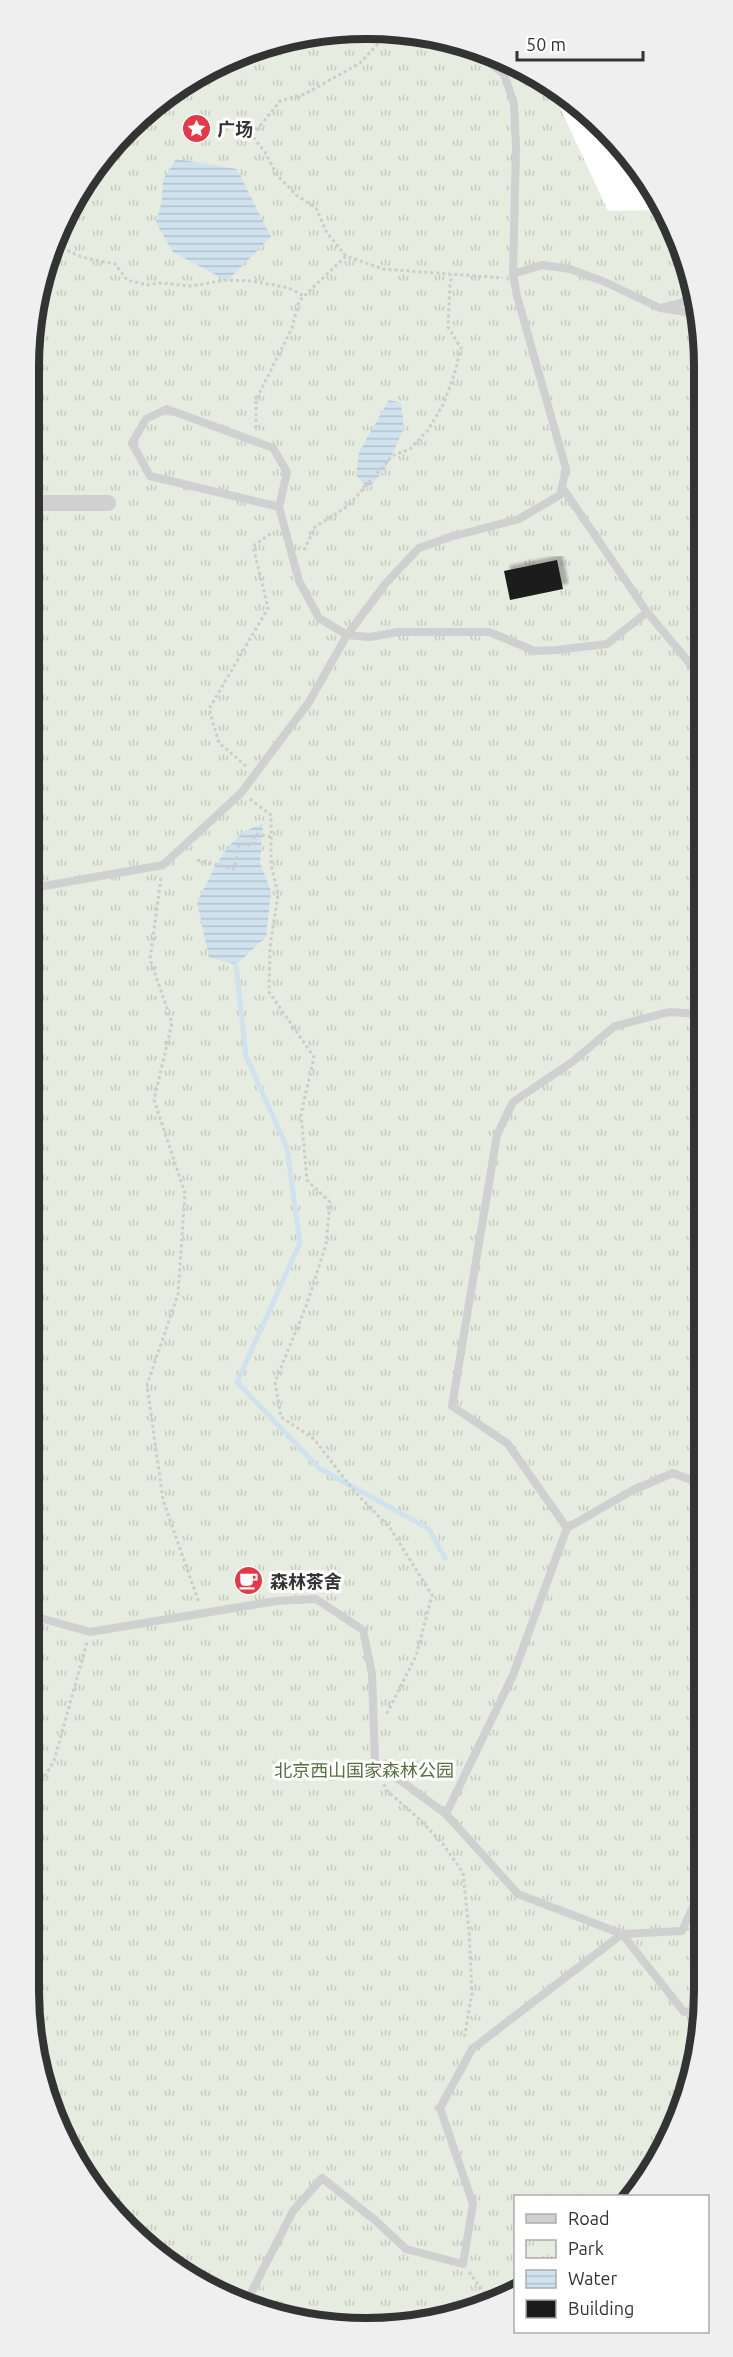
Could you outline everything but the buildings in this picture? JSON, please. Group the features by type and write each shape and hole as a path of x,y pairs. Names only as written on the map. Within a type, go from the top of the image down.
{"street":[{"path":"39,503 108,503"}],"lane":[{"path":"39,887 163,865 241,793 309,702 347,635 386,583 418,548 519,519 560,495 566,469 517,296 513,274 516,148 514,104 504,74 490,63"},
{"path":"513,274 542,265 570,269 605,282 660,308 689,313"},
{"path":"660,308 687,301"},
{"path":"279,507 150,476 132,443 146,419 167,409 273,448 287,472 279,507 298,581 319,618 347,635 370,637 398,632 489,632 535,651 556,650 607,644 647,612"},
{"path":"562,487 647,612 694,669"},
{"path":"567,1528 508,1444 452,1406 497,1135 513,1102 572,1062 615,1026 669,1011 694,1013"},
{"path":"446,1814 513,1675 567,1528 633,1490 673,1473 694,1481"},
{"path":"39,1618 90,1632 276,1601 316,1599 363,1630 372,1674 375,1762 446,1814 518,1894 622,1934 682,1931 694,1905"},
{"path":"622,1934 684,2012 693,2011"},
{"path":"248,2296 293,2211 322,2178 376,2221 406,2249 463,2264 473,2204 440,2108 472,2049 622,1934"}],"path":[{"path":"382,40 360,63 305,94 280,101 252,136 265,152 277,175 296,195 316,208 327,233 346,256 383,269 500,278 513,274"},
{"path":"62,246 90,259 116,264 127,280 147,285 159,283 191,286 226,280 252,281 289,288 304,296"},
{"path":"256,442 256,400 292,328 298,302 346,256"},
{"path":"293,558 303,552 315,527 348,506 392,456 410,449 428,430 444,403 461,348 448,327 452,275"},
{"path":"254,773 219,743 209,709 268,608 253,546 284,524"},
{"path":"241,793 271,816 271,864 278,894 270,947 269,992 314,1057 301,1114 307,1180 330,1202 322,1254 307,1304 275,1382 281,1417 314,1439 354,1491 390,1528 432,1595 416,1656 374,1739"},
{"path":"196,860 234,869 239,844 252,846 255,834 271,837"},
{"path":"163,865 150,959 172,1023 154,1100 185,1193 178,1294 147,1384 163,1500 203,1613"},
{"path":"39,1786 54,1761 90,1632"},
{"path":"375,1762 386,1790 443,1844 463,1873 472,1993 462,2043"},
{"path":"463,2264 486,2295"}],"green space":[{"name":"北京西山国家森林公园","path":"366,39 430,45 472,56 530,83 557,100 608,211 654,210 669,241 683,282 691,324 694,366 694,1990 691,2033 683,2075 669,2116 650,2154 622,2195 514,2195 514,2282 472,2301 430,2312 366,2318 324,2315 261,2301 222,2284 185,2263 135,2222 94,2172 73,2135 56,2096 42,2033 39,1990 39,366 42,324 50,282 64,241 94,185 120,151 151,120 203,83 261,56 303,45"}],"water":[{"path":"176,159 237,169 271,237 227,281 173,252 156,223 162,200 163,180"},
{"path":"389,400 401,403 404,428 386,468 368,489 356,475 359,452"},
{"path":"263,824 260,863 271,891 266,937 236,965 209,957 197,902 222,855 230,845 250,829"}],"waterway":[{"path":"236,965 246,1056 287,1148 300,1243 237,1382 319,1468 429,1529 445,1558"}],"place":[{"name":"广场","path":"196,129"},
{"name":"森林茶舍","path":"249,1581"}]}
